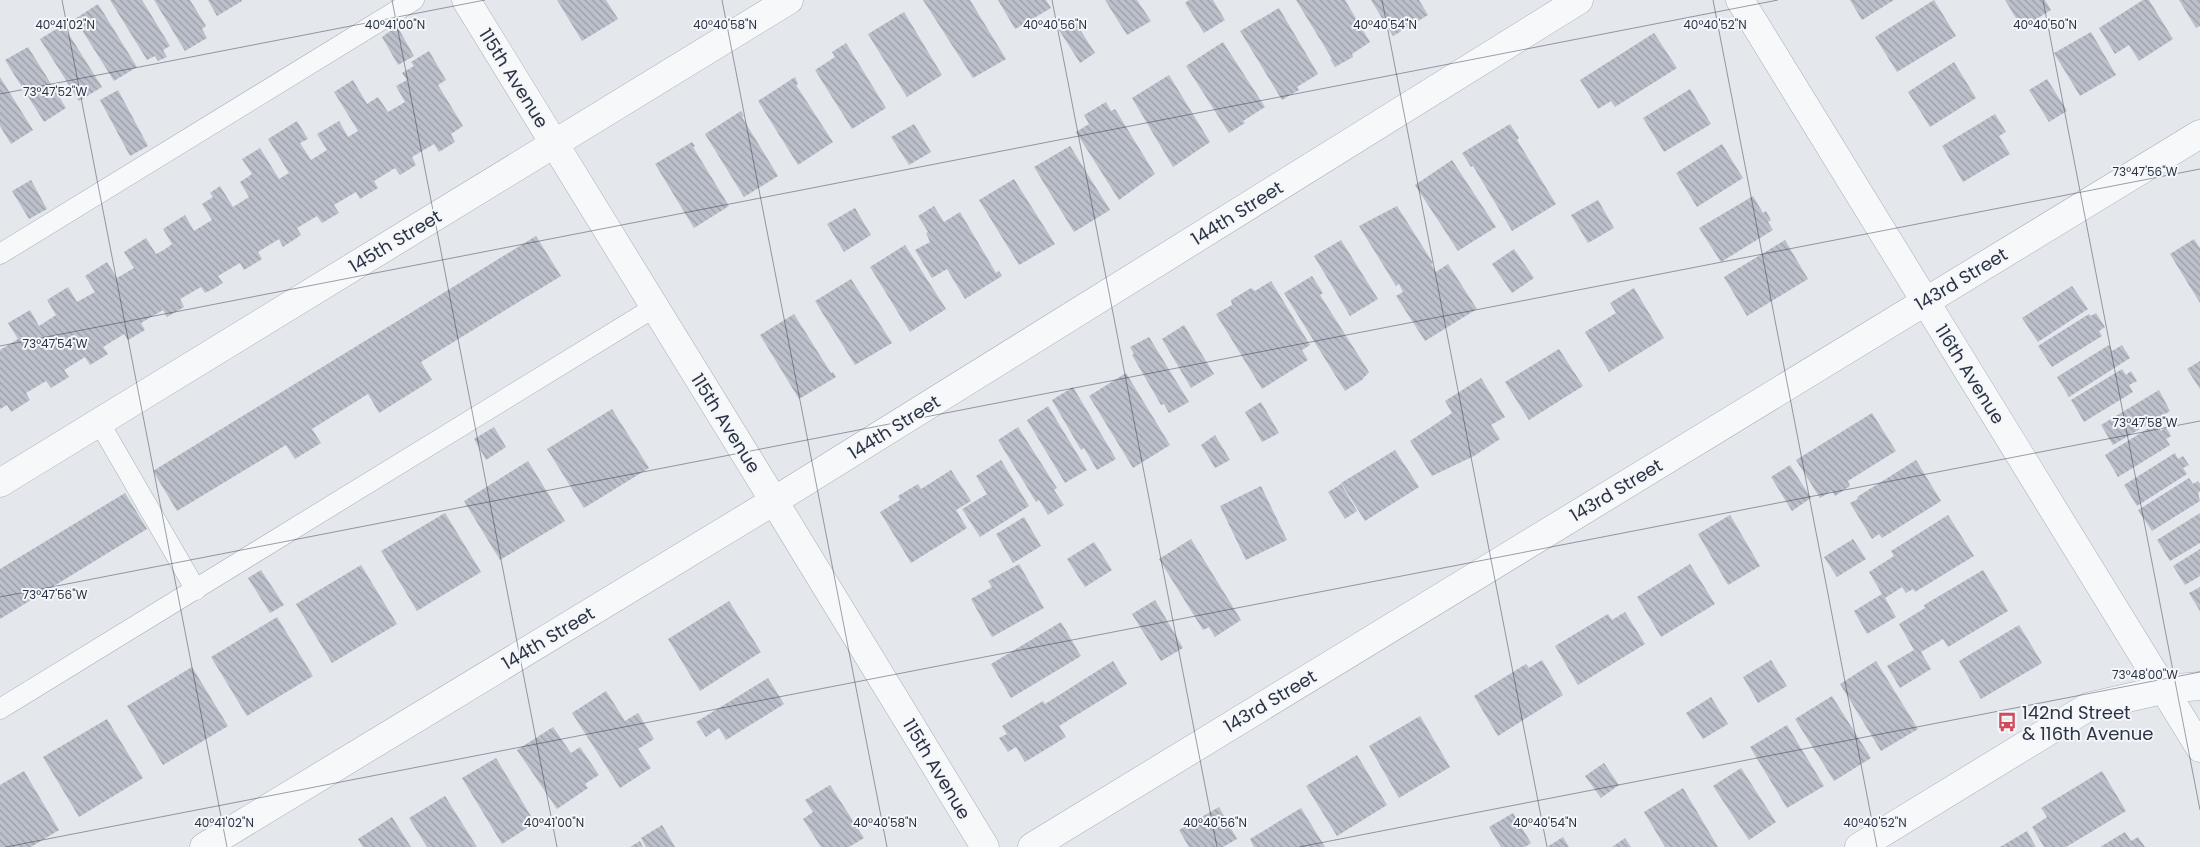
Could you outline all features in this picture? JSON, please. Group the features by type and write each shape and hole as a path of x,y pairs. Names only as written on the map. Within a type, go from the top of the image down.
{"street":[{"name":"115th Avenue","path":"466,0 984,847"},
{"name":"145th Street","path":"0,482 789,0"},
{"name":"144th Street","path":"204,847 774,501 1579,0"},
{"name":"116th Avenue","path":"1740,0 2166,689 2200,748"},
{"name":"143rd Street","path":"1032,847 2200,134"},
{"path":"1859,847 2088,707 2166,689 2200,686"}],"lane":[{"path":"0,254 414,0"},
{"path":"0,709 655,307"},
{"path":"99,422 196,590"}],"building":[{"path":"110,0 142,0 170,46 163,50 167,57 158,61 155,56 147,60"},
{"path":"154,0 190,0 206,26 202,29 207,38 185,51"},
{"path":"208,0 241,0 242,1 217,16"},
{"path":"557,0 606,0 618,19 582,41"},
{"path":"923,0 970,0 1006,59 973,78"},
{"path":"998,0 1046,0 1051,8 1015,29"},
{"path":"1105,0 1137,0 1151,21 1127,35"},
{"path":"1189,0 1213,0 1225,20 1204,33 1185,3"},
{"path":"1296,0 1345,0 1370,42 1352,54 1353,57 1335,67"},
{"path":"1371,0 1419,0 1428,15 1393,36"},
{"path":"1850,0 1894,0 1862,20"},
{"path":"1934,0 1956,36 1897,72 1875,37"},
{"path":"2005,0 2045,0 2051,10 2022,28"},
{"path":"2143,0 2149,0 2173,39 2139,61 2129,45 2115,54 2099,28"},
{"path":"2179,0 2200,0 2200,26 2196,28"},
{"path":"98,4 137,67 114,81 75,19"},
{"path":"1279,8 1318,74 1297,87 1299,90 1282,100 1240,31"},
{"path":"904,12 942,75 907,97 868,34"},
{"path":"1074,20 1095,53 1080,63 1059,30"},
{"path":"63,25 102,87 79,101 40,39"},
{"path":"397,26 414,56 398,65 382,37"},
{"path":"2091,32 2116,75 2080,96 2054,53"},
{"path":"1654,33 1677,68 1615,107 1611,101 1598,109 1580,80"},
{"path":"1223,42 1265,107 1243,121 1245,123 1229,133 1186,66"},
{"path":"846,43 886,108 852,129 815,70 835,57 832,52"},
{"path":"28,47 66,108 44,122 5,60"},
{"path":"429,51 446,80 438,85 463,126 451,134 455,142 439,152 434,144 412,157 416,165 400,175 395,168 374,181 378,188 360,199 356,192 334,205 339,213 322,223 317,216 297,228 301,235 283,247 279,239 258,252 262,259 244,270 240,263 218,276 223,283 205,293 201,287 180,299 184,307 167,317 163,310 141,323 145,330 128,340 124,334 103,347 108,354 90,365 85,357 64,370 69,377 51,388 46,381 26,393 30,400 11,412 7,405 0,409 0,350 18,339 8,323 30,310 39,326 56,315 47,300 68,287 77,302 95,292 85,276 107,262 117,278 134,268 124,252 146,238 156,254 172,244 163,229 185,215 194,231 212,220 202,204 213,197 210,193 220,186 233,207 249,197 240,182 252,174 242,159 260,148 279,179 289,173 268,139 297,121 308,139 300,143 311,160 327,150 317,134 339,121 348,137 358,131 334,92 353,80 367,104 378,97 388,112 405,102 396,86 407,80 402,73 414,66 411,62"},
{"path":"1954,62 1976,98 1930,127 1908,92"},
{"path":"1169,75 1210,142 1173,167 1132,98"},
{"path":"0,77 33,130 11,144 0,126"},
{"path":"795,77 798,84 796,85 833,142 798,165 758,101"},
{"path":"2047,79 2067,111 2049,122 2029,90"},
{"path":"1690,89 1711,124 1664,152 1643,118"},
{"path":"118,90 148,146 130,156 100,100"},
{"path":"1106,102 1111,111 1115,109 1155,174 1119,200 1076,132 1089,124 1084,115"},
{"path":"741,111 744,116 742,117 778,176 744,197 705,134"},
{"path":"1995,114 2006,132 1999,136 2010,154 1963,182 1942,146"},
{"path":"914,124 931,152 909,165 891,137"},
{"path":"1510,124 1519,138 1517,140 1556,204 1512,231 1473,166 1471,167 1462,153"},
{"path":"692,142 695,146 693,147 729,206 694,228 655,164"},
{"path":"1722,144 1743,178 1697,207 1676,173"},
{"path":"1070,146 1110,210 1074,232 1034,167"},
{"path":"1452,160 1496,227 1458,251 1415,185"},
{"path":"1014,179 1055,244 1019,265 979,200"},
{"path":"31,180 47,209 29,219 12,191"},
{"path":"1753,196 1763,213 1766,211 1771,220 1768,222 1773,230 1721,262 1699,228"},
{"path":"1598,200 1614,228 1588,243 1571,215"},
{"path":"934,206 944,222 960,212 996,273 999,271 1002,276 965,299 947,269 932,278 915,250 930,242 926,233 928,232 918,216"},
{"path":"1397,206 1433,263 1431,264 1436,272 1448,264 1477,309 1425,341 1396,296 1403,292 1399,284 1396,286 1359,226"},
{"path":"855,208 871,235 844,252 827,224"},
{"path":"536,236 561,276 421,362 432,380 379,413 368,394 312,429 321,443 295,459 286,445 177,511 153,471"},
{"path":"2194,239 2200,248 2200,303 2170,254"},
{"path":"1341,240 1378,299 1350,316 1314,256"},
{"path":"1785,240 1808,279 1747,316 1724,277"},
{"path":"905,245 946,309 910,332 870,267"},
{"path":"1514,249 1534,278 1512,293 1492,264"},
{"path":"1312,276 1323,293 1320,295 1369,372 1362,380 1345,391 1284,293"},
{"path":"851,279 892,343 855,365 815,301"},
{"path":"1271,281 1310,345 1302,350 1308,360 1262,389 1216,314 1232,305 1231,300 1251,288 1255,291"},
{"path":"2072,286 2088,309 2038,342 2022,318"},
{"path":"1634,288 1664,338 1609,372 1585,332 1616,313 1610,303"},
{"path":"2096,313 2105,327 2099,331 2102,336 2052,367 2038,346 2089,314 2091,316"},
{"path":"794,314 831,373 833,372 836,377 799,399 760,335"},
{"path":"1184,325 1214,374 1191,388 1162,339"},
{"path":"1149,337 1189,402 1169,413 1164,404 1161,405 1132,355 1134,354 1130,347"},
{"path":"2109,345 2112,351 2122,345 2130,358 2069,397 2057,377"},
{"path":"1559,349 1583,386 1529,420 1505,382"},
{"path":"2200,361 2200,389 2187,369"},
{"path":"2122,369 2126,375 2131,371 2137,381 2129,385 2133,392 2084,422 2071,400"},
{"path":"1126,373 1170,445 1133,468 1089,396"},
{"path":"1481,378 1505,417 1491,425 1500,439 1474,456 1432,476 1410,441 1452,413 1445,401"},
{"path":"1073,387 1116,459 1097,470 1084,448 1081,450 1052,400"},
{"path":"2159,390 2170,411 2113,445 2101,425"},
{"path":"1261,402 1279,433 1262,442 1245,412"},
{"path":"1048,406 1087,470 1065,483 1027,420"},
{"path":"612,409 649,468 584,508 547,449"},
{"path":"1872,413 1896,451 1848,481 1850,486 1835,496 1832,491 1820,498 1796,460"},
{"path":"2157,423 2161,431 2166,427 2171,436 2166,439 2170,445 2118,477 2105,455"},
{"path":"494,427 506,447 486,460 474,439"},
{"path":"1018,427 1057,488 1054,490 1064,505 1048,515 1039,500 1036,502 998,440"},
{"path":"1215,435 1230,460 1215,468 1201,445"},
{"path":"1395,450 1419,487 1365,521 1341,483"},
{"path":"2175,453 2178,459 2183,456 2189,465 2183,468 2187,474 2137,506 2124,485"},
{"path":"1001,460 1029,506 980,537 962,509 987,494 976,476"},
{"path":"1916,460 1941,501 1882,538 1879,534 1872,539 1850,503"},
{"path":"528,461 565,521 500,560 464,501"},
{"path":"1790,465 1811,498 1792,511 1771,477"},
{"path":"951,470 971,501 956,510 967,528 911,563 880,512 900,500 898,496 918,484 921,489"},
{"path":"2189,478 2193,484 2198,481 2200,484 2200,491 2198,493 2200,501 2152,531 2138,510"},
{"path":"1341,484 1357,511 1345,519 1328,492"},
{"path":"1261,486 1287,540 1246,560 1220,506"},
{"path":"125,493 147,529 0,619 0,569"},
{"path":"445,513 481,572 417,611 381,551"},
{"path":"2200,513 2200,543 2170,561 2157,540"},
{"path":"1730,515 1760,566 1728,585 1698,534"},
{"path":"1948,515 1974,556 1915,592 1913,589 1906,593 1902,587 1885,598 1896,617 1867,634 1854,611 1882,594 1869,572 1894,556 1891,551"},
{"path":"1024,517 1041,546 1013,563 996,534"},
{"path":"1191,539 1241,620 1215,637 1209,627 1203,630 1159,559"},
{"path":"1853,539 1866,559 1837,577 1824,557"},
{"path":"1094,542 1112,570 1085,587 1067,559"},
{"path":"2200,549 2200,576 2185,585 2173,566"},
{"path":"1019,564 1044,608 992,637 971,599 992,587 988,581"},
{"path":"1690,564 1715,604 1661,637 1637,597"},
{"path":"361,565 397,624 332,663 296,604"},
{"path":"261,570 284,605 270,613 248,578"},
{"path":"1983,570 2008,611 1948,647 1943,639 1921,652 1931,669 1900,688 1887,666 1914,650 1899,624 1925,608 1924,605"},
{"path":"2200,587 2200,611 2189,593"},
{"path":"1155,600 1183,648 1161,661 1132,614"},
{"path":"729,601 761,652 700,691 668,639"},
{"path":"1625,612 1645,644 1578,685 1555,646 1608,614 1612,620"},
{"path":"277,617 313,676 247,716 211,657"},
{"path":"1061,622 1081,656 1011,698 991,664"},
{"path":"2019,625 2042,663 1981,699 1959,661"},
{"path":"1542,660 1563,695 1498,736 1474,696 1526,664 1529,668"},
{"path":"1771,660 1787,686 1758,703 1743,677"},
{"path":"1113,661 1127,684 1059,726 1066,737 1025,762 1016,747 1008,752 999,738 1007,734 1002,726 1043,701 1045,704"},
{"path":"1876,661 1918,729 1881,751 1840,684"},
{"path":"192,667 228,726 163,765 127,706"},
{"path":"768,678 784,704 726,740 719,728 706,737 696,722"},
{"path":"606,691 625,721 638,713 654,739 638,749 651,768 620,788 572,713"},
{"path":"1832,696 1871,758 1834,781 1795,719"},
{"path":"1711,697 1728,724 1703,739 1686,713"},
{"path":"1420,716 1450,767 1399,798 1369,746"},
{"path":"107,719 143,778 79,817 43,757"},
{"path":"1787,725 1824,786 1787,808 1750,747"},
{"path":"553,727 571,753 580,747 599,775 585,784 588,788 557,809 517,750"},
{"path":"1357,755 1387,805 1337,836 1306,786"},
{"path":"496,758 535,823 502,844 462,778"},
{"path":"1604,763 1619,785 1601,798 1585,776"},
{"path":"1741,768 1776,822 1749,840 1713,786"},
{"path":"24,771 59,830 31,847 0,847 0,785"},
{"path":"2102,771 2126,811 2066,847 2044,847 2032,827 2047,817 2041,808"},
{"path":"830,785 864,838 849,847 821,847 803,819 813,812 805,800"},
{"path":"1683,788 1718,847 1665,847 1644,812"},
{"path":"445,796 477,847 427,847 409,818"},
{"path":"1219,807 1237,839 1223,847 1189,847 1179,830"},
{"path":"1301,808 1325,847 1254,847 1250,839"},
{"path":"1513,813 1531,843 1525,847 1501,847 1489,827"},
{"path":"392,817 411,847 363,847 358,839"},
{"path":"662,825 675,847 646,847 641,838"},
{"path":"2027,831 2036,847 2000,847"},
{"path":"2125,832 2131,841 2138,837 2145,847 2100,847"},
{"path":"1563,837 1569,847 1547,847"},
{"path":"1625,838 1631,847 1612,847"},
{"path":"640,841 643,847 630,847"}],"place":[{"name":"142nd Street & 116th Avenue","path":"2007,722"}]}
